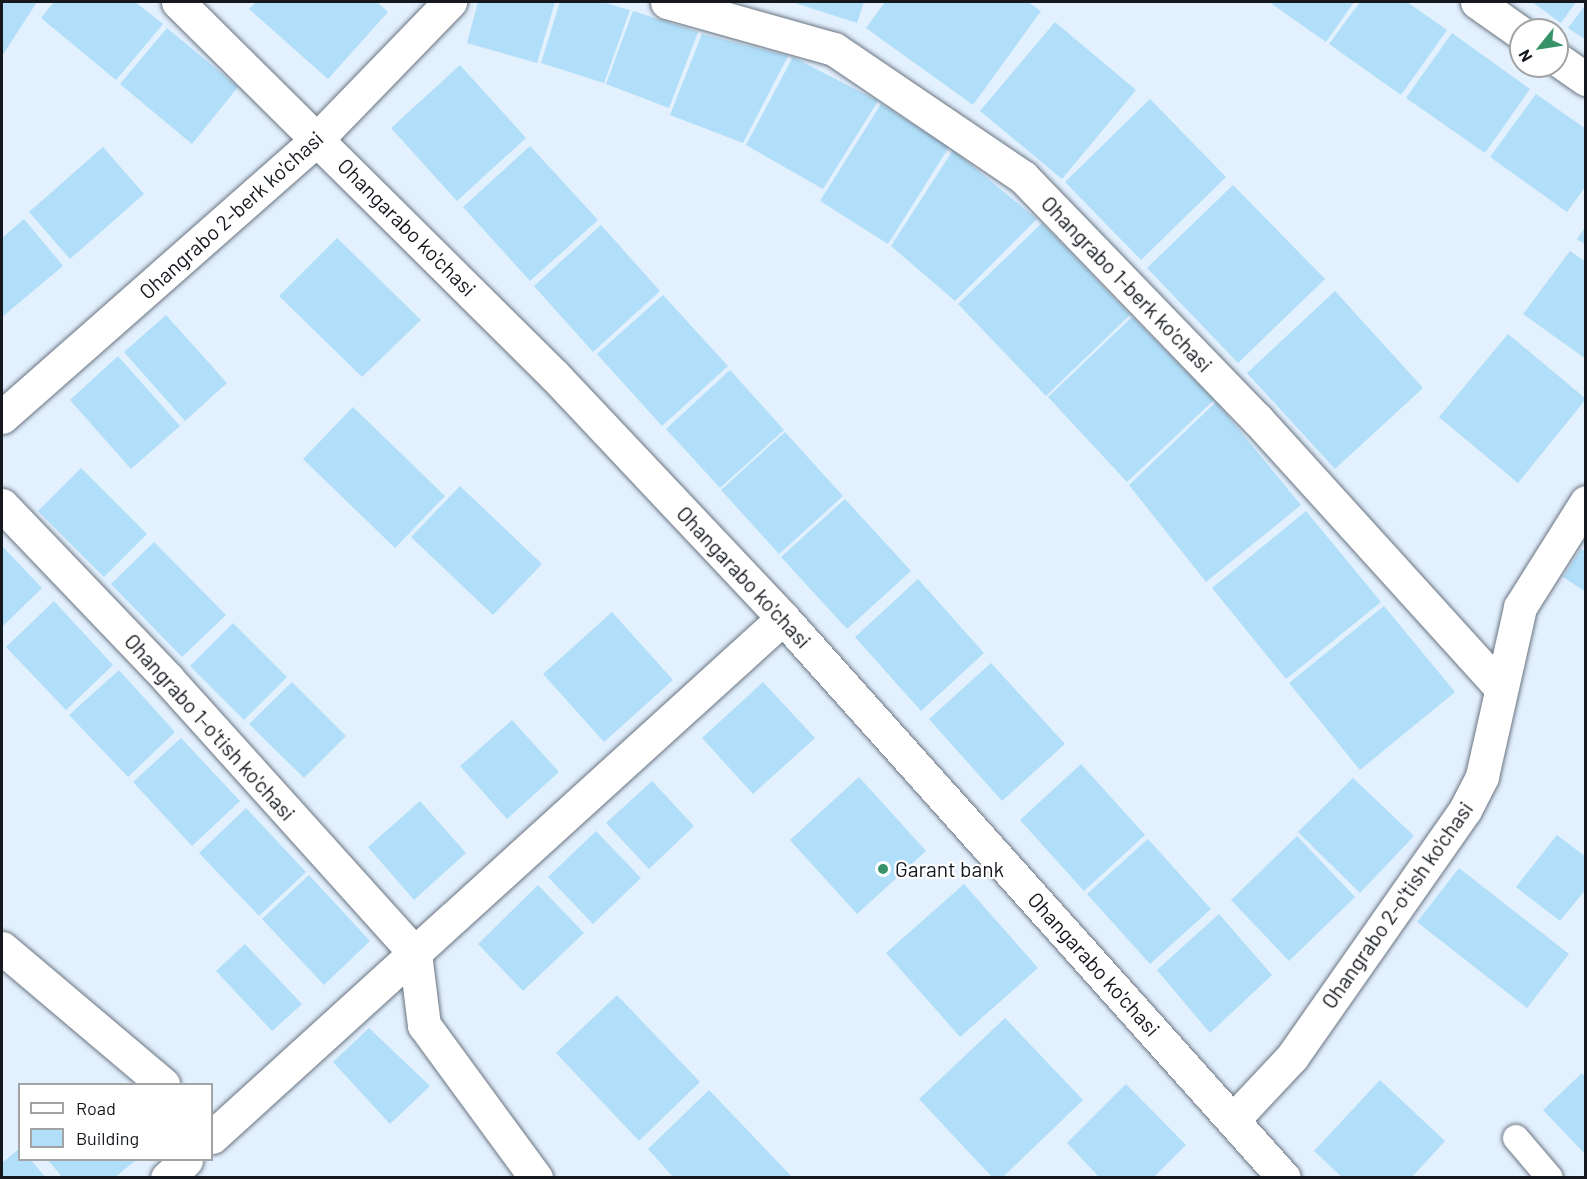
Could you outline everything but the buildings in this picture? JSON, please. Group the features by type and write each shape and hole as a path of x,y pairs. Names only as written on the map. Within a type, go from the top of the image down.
{"street":[{"name":"Ohangarabo ko'chasi","path":"178,2 318,138 555,376 783,618 1284,1178"},
{"name":"Ohangrabo 2-berk ko'chasi","path":"2,417 318,138 450,2"},
{"name":"Ohangrabo 1-berk ko'chasi","path":"668,2 834,49 1023,177 1257,419 1501,688"},
{"path":"1477,2 1509,25"},
{"path":"1569,67 1586,79"},
{"name":"Ohangrabo 2-o'tish ko'chasi","path":"1233,1120 1292,1057 1465,810 1482,776 1520,607 1586,502"},
{"name":"Ohangrabo 1-o'tish ko'chasi","path":"2,505 168,679 415,953"},
{"path":"214,1131 415,953 783,618"},
{"path":"2,948 162,1083"},
{"path":"415,953 424,1025 536,1178"},
{"path":"167,1178 185,1161"}],"lane":[{"path":"1516,1138 1550,1178"}],"place":[{"name":"Garant bank","path":"883,869"}]}
